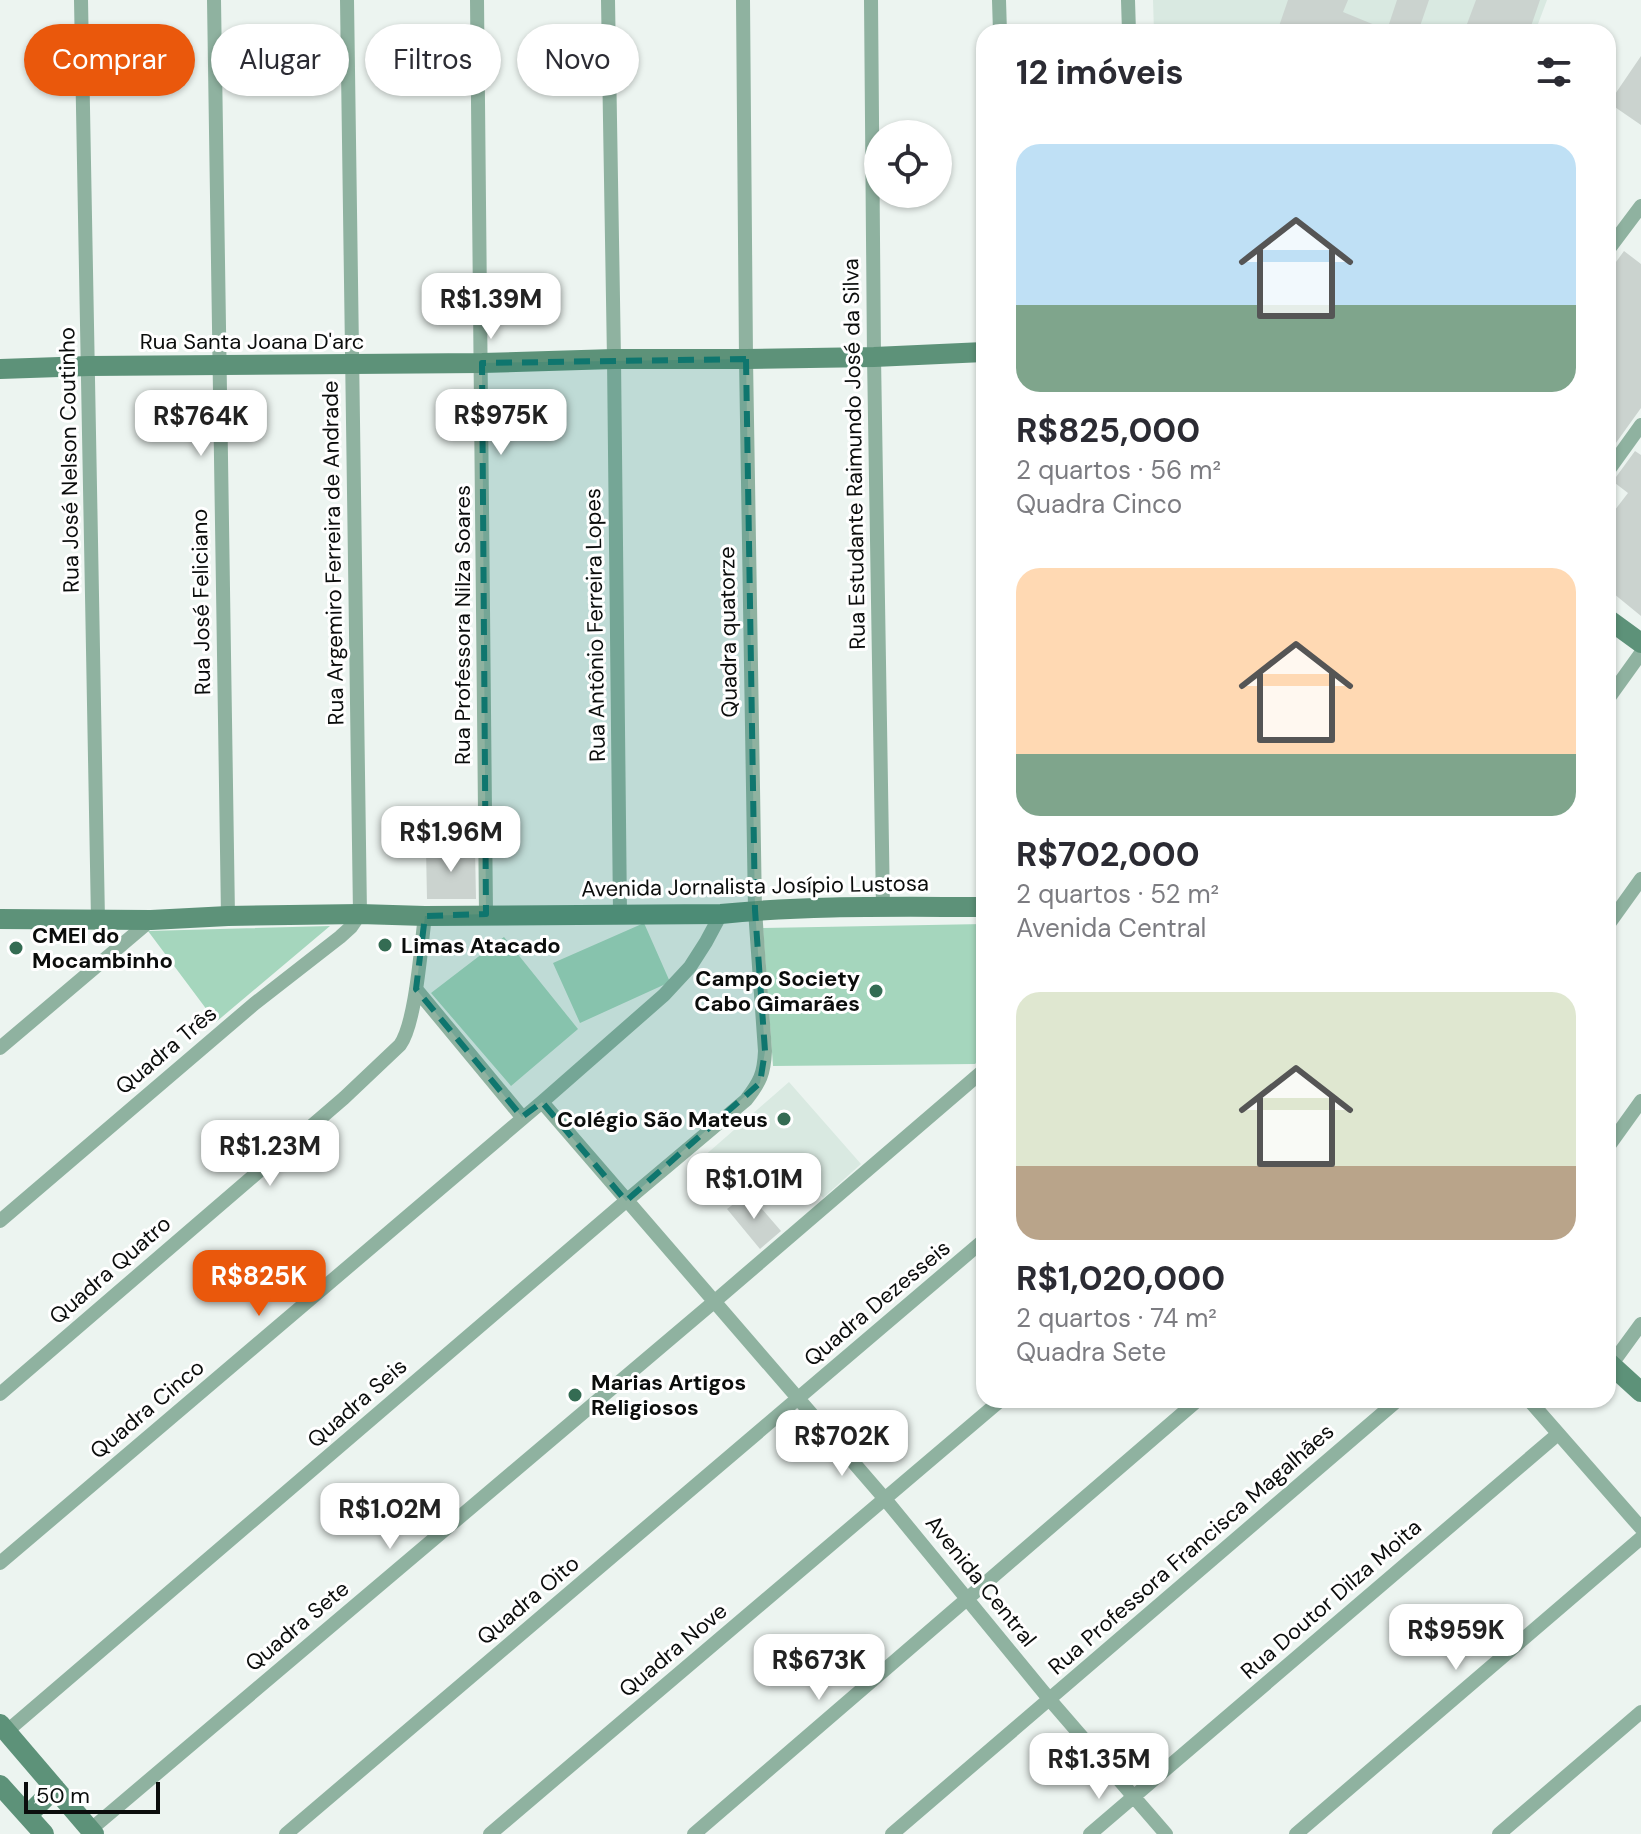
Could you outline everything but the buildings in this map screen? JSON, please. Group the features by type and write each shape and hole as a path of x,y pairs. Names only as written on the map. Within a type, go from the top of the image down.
{"street":[{"name":"Rua José Nelson Coutinho","path":"81,0 98,920"},
{"name":"Rua José Feliciano","path":"214,0 228,916"},
{"name":"Rua Argemiro Ferreira de Andrade","path":"347,0 360,914"},
{"name":"Rua Professora Nilza Soares","path":"477,0 486,914"},
{"name":"Rua Antônio Ferreira Lopes","path":"608,0 620,913"},
{"name":"Quadra quatorze","path":"626,1201 746,1100 760,1083 764,1069 755,910 743,0"},
{"name":"Rua Estudante Raimundo José da Silva","path":"871,0 883,907"},
{"path":"999,0 1000,24"},
{"path":"1128,0 1129,24"},
{"path":"1616,239 1641,206"},
{"name":"Rua Santa Joana D'arc","path":"0,369 874,357 976,352"},
{"path":"1616,460 1641,425"},
{"path":"1616,625 1641,643"},
{"path":"1616,688 1641,653"},
{"path":"1616,914 1641,879"},
{"name":"Avenida Jornalista Josípio Lustosa","path":"0,919 151,920 360,914 721,914 755,910 976,907"},
{"name":"Quadra Três","path":"0,1221 242,1015 340,937 360,914"},
{"path":"542,1102 664,995 690,967 721,914"},
{"name":"Quadra Quatro","path":"0,1394 373,1072 400,1045 406,1037 416,989 425,916"},
{"path":"0,1048 151,920"},
{"path":"416,989 522,1117"},
{"name":"Quadra Sete","path":"92,1832 976,1077"},
{"path":"1616,1136 1641,1101"},
{"name":"Avenida Central","path":"542,1102 885,1499 1050,1700 1166,1834"},
{"name":"Quadra Cinco","path":"0,1563 542,1102"},
{"name":"Quadra Seis","path":"3,1728 626,1201"},
{"name":"Quadra Dezesseis","path":"798,1399 976,1247"},
{"path":"1616,1355 1641,1324"},
{"path":"1616,1369 1641,1392"},
{"name":"Quadra Oito","path":"286,1834 798,1399"},
{"name":"Quadra Nove","path":"490,1834 992,1408"},
{"path":"694,1834 1189,1408"},
{"name":"Rua Professora Francisca Magalhães","path":"892,1834 1389,1408"},
{"path":"1536,1408 1641,1528"},
{"name":"Rua Doutor Dilza Moita","path":"1090,1834 1558,1434"},
{"path":"1296,1834 1641,1538"},
{"path":"1499,1834 1641,1712"},
{"path":"3,1728 92,1832"},
{"path":"0,1785 44,1834"},
{"path":"28,1815 55,1788"}],"highlighted area":[{"path":"746,359 755,910 765,1051 760,1083 626,1201 542,1102 522,1117 416,989 425,916 486,914 482,363"}],"shaded area":[{"path":"1153,0 1547,0 1538,24 1154,24"},
{"name":"Colégio São Mateus","path":"789,1082 861,1164 823,1198 786,1156 731,1203 695,1164"}],"green space":[{"path":"644,923 670,982 580,1023 553,963"},
{"name":"Campo Society Cabo Gimarães","path":"976,924 976,1063 773,1066 763,928"},
{"path":"330,926 216,1022 148,931"},
{"path":"504,937 578,1029 511,1086 431,993"}],"place":[{"name":"Limas Atacado","path":"385,945"},
{"name":"CMEI do Mocambinho","path":"16,948"},
{"name":"Campo Society Cabo Gimarães","path":"876,991"},
{"name":"Colégio São Mateus","path":"784,1119"},
{"name":"Marias Artigos Religiosos","path":"575,1395"}]}
